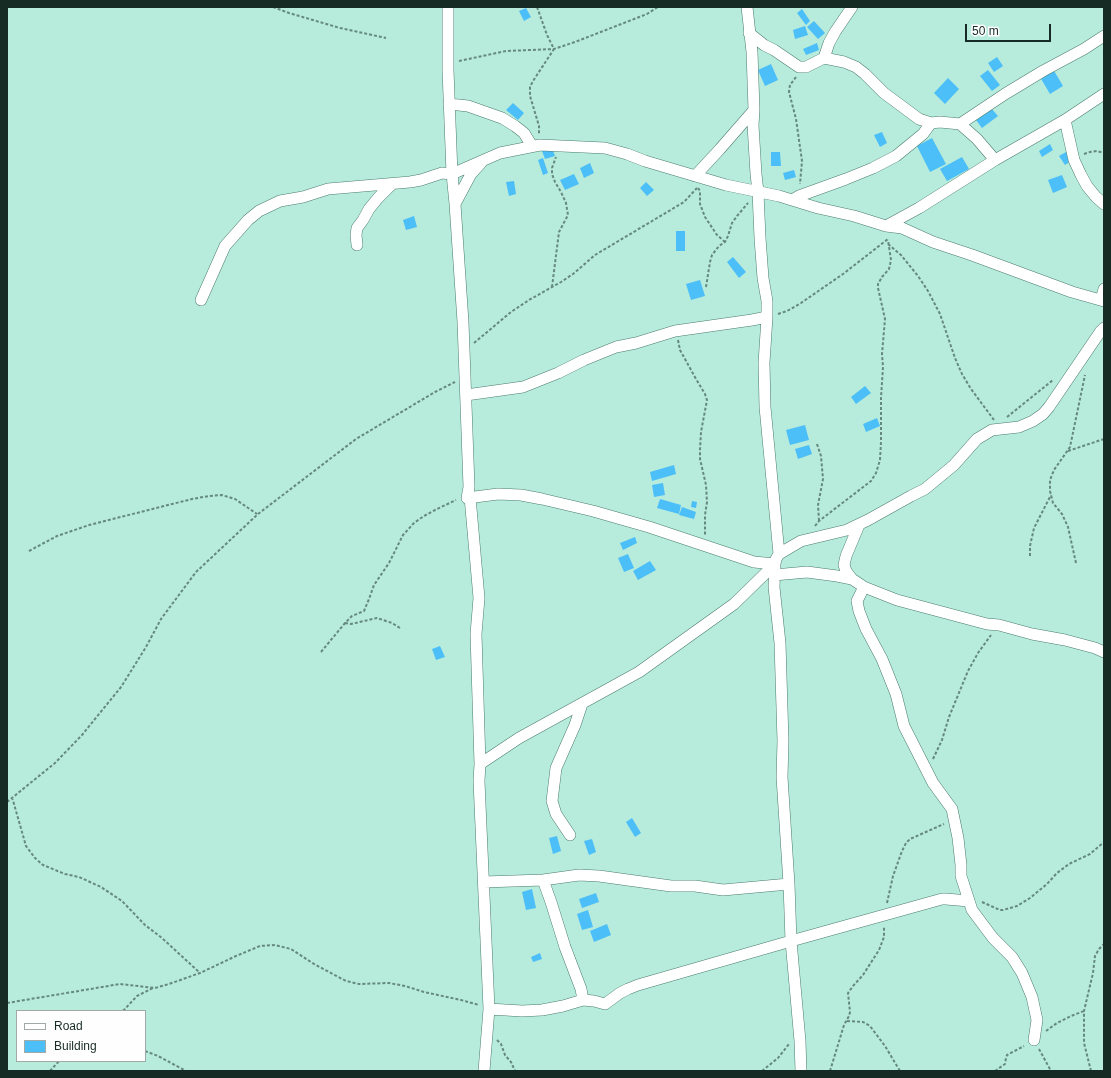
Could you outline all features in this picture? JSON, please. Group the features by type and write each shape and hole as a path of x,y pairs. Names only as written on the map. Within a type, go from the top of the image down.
{"street":[{"path":"448,7 449,104 452,174 463,322 469,487 468,497 478,598 476,634 480,764 479,780 489,1009 484,1071"},
{"path":"746,7 752,52 753,124 763,278 767,316 764,363 765,407 776,564 774,587 780,643 783,741 782,777 789,884 790,941 800,1041 801,1071"},
{"path":"824,58 829,43 835,32 852,7"},
{"path":"749,33 764,45 799,67 806,67 824,58 844,62 856,67 884,93 920,119 931,123 940,122 960,124 977,139 995,160"},
{"path":"960,124 1005,94 1104,36"},
{"path":"886,226 919,208 995,160 1065,120 1104,94"},
{"path":"449,104 468,106 502,118 524,133 536,145"},
{"path":"697,180 707,162 754,110"},
{"path":"1065,120 1074,160 1087,186 1104,204"},
{"path":"796,198 873,168 896,156 923,134 931,123"},
{"path":"201,300 225,246 248,220 260,211 280,201 303,197 328,189 410,182 422,180 442,173 452,174 500,153 536,145 605,148 627,154 697,180 758,193 796,198 886,226 902,228 933,242 993,262 1072,292 1103,297"},
{"path":"455,204 471,174 483,161"},
{"path":"357,245 357,228 369,209 392,184"},
{"path":"466,395 523,387 616,347 636,343 675,331 752,320 767,316"},
{"path":"480,764 520,738 639,672 734,604 801,541 847,530 859,525 925,489 954,465 977,439 997,427 1019,427 1033,421 1050,407 1096,337 1104,328"},
{"path":"468,497 498,494 522,495 542,499 649,527 705,547 754,562 776,564 806,572 852,579"},
{"path":"859,525 846,556 844,565 846,571 852,579 864,587 897,600 987,624 999,625 1032,634 1065,640 1104,652"},
{"path":"864,587 857,601 859,611 866,629 882,659 896,694 904,726 926,771 950,806 958,838 961,876 972,910 993,938 1012,958 1022,973 1032,997 1037,1020 1034,1040"},
{"path":"570,835 556,814 552,801 556,768 575,725 582,704"},
{"path":"484,882 543,880 579,875 599,876 670,886 695,886 723,890 789,884"},
{"path":"543,880 565,947 581,989 583,1000"},
{"path":"489,1009 522,1011 542,1010 583,1000 594,1000 605,1004 620,993 638,985 790,941 946,899 969,901"}],"path":[{"path":"273,7 340,28 386,38"},
{"path":"537,7 547,35 554,49"},
{"path":"448,62 506,51 554,49 647,14 658,7"},
{"path":"536,145 539,126 530,96 530,87 554,49"},
{"path":"796,198 801,176 802,161 796,119 788,92 790,85 798,73 806,67"},
{"path":"552,287 559,232 568,215 566,203 552,174 552,168 559,148 556,146"},
{"path":"1074,160 1083,154 1090,152 1097,151 1104,153"},
{"path":"697,180 700,191 700,204 705,217 717,235 725,242"},
{"path":"464,351 511,312 573,274 595,255 684,202 697,180"},
{"path":"706,287 712,255 719,246 725,242 732,223 737,216 746,204 758,193"},
{"path":"767,316 786,312 801,303 888,241 902,228"},
{"path":"888,241 918,276 928,291 940,314 962,374 971,390 997,427 1058,376"},
{"path":"806,540 819,521 871,481 876,473 880,460 883,367 882,342 885,319 878,284 889,269 890,265 891,260 888,241"},
{"path":"675,331 680,350 707,400 701,432 700,450 700,459 706,485 707,502 705,515 705,547"},
{"path":"1076,563 1068,527 1062,514 1053,503 1050,491 1050,480 1054,470 1070,447 1085,374"},
{"path":"7,802 55,763 82,735 121,687 146,647 161,619 196,572 258,514 356,439 435,392 465,377"},
{"path":"1067,451 1104,439"},
{"path":"818,444 821,456 823,479 818,505 819,521"},
{"path":"1030,556 1030,546 1034,528 1051,495"},
{"path":"29,551 57,536 88,525 209,496 222,496 235,499 258,514"},
{"path":"321,652 352,616 364,611 374,585 389,563 403,535 414,523 437,508 468,497"},
{"path":"345,623 351,624 377,618 392,623 400,628"},
{"path":"926,771 942,740 949,717 968,671 978,653 999,625"},
{"path":"12,797 26,846 35,858 43,865 65,874 79,877 101,887 122,902 145,925 162,938 200,973"},
{"path":"830,1071 844,1025 850,1012 848,993 863,975 884,937 885,915 893,876 902,851 910,839 954,820"},
{"path":"969,901 982,902 1000,910 1017,906 1030,898 1069,864 1090,854 1104,842"},
{"path":"1091,1071 1084,1043 1084,1011 1093,974 1095,956 1098,949 1104,944"},
{"path":"124,1010 137,996 155,988 200,973 260,946 275,945 291,950 346,981 359,984 389,983 405,986 424,992 462,1000 489,1009"},
{"path":"7,1003 120,984 155,988"},
{"path":"847,1021 863,1022 870,1026 900,1071"},
{"path":"488,1028 493,1037 501,1044 505,1055 511,1062 515,1071"},
{"path":"762,1071 778,1058 788,1046 790,1040"},
{"path":"1034,1040 1051,1071"},
{"path":"146,1051 186,1071"},
{"path":"50,1071 58,1062"}],"building":[{"path":"526,8 531,17 524,21 519,11"},
{"path":"802,9 810,21 806,25 797,13"},
{"path":"814,21 825,33 818,39 807,27"},
{"path":"805,26 808,35 795,39 793,30"},
{"path":"817,43 819,50 806,55 803,49"},
{"path":"997,57 1003,66 994,72 988,63"},
{"path":"771,64 778,80 765,86 758,70"},
{"path":"1053,69 1063,86 1050,94 1040,77"},
{"path":"988,70 1000,85 992,91 980,76"},
{"path":"948,78 959,89 945,104 934,93"},
{"path":"513,103 524,113 518,120 506,110"},
{"path":"991,108 998,116 982,128 976,120"},
{"path":"882,132 887,143 880,147 874,135"},
{"path":"932,138 946,164 930,172 917,146"},
{"path":"1050,144 1053,150 1042,157 1039,151"},
{"path":"552,148 555,156 545,159 542,151"},
{"path":"771,152 780,152 781,166 771,166"},
{"path":"1066,152 1071,161 1065,165 1059,156"},
{"path":"962,157 969,169 947,181 940,169"},
{"path":"543,158 548,173 543,175 538,160"},
{"path":"590,163 594,173 584,178 580,168"},
{"path":"794,170 796,177 785,180 783,173"},
{"path":"574,174 579,184 565,190 560,180"},
{"path":"1062,175 1067,187 1053,193 1048,180"},
{"path":"514,181 516,194 509,196 506,182"},
{"path":"646,182 654,190 647,196 640,188"},
{"path":"414,216 417,227 406,230 403,220"},
{"path":"676,231 685,231 685,251 676,251"},
{"path":"733,257 746,272 739,278 727,262"},
{"path":"700,280 705,296 691,300 686,284"},
{"path":"865,386 871,393 856,404 851,397"},
{"path":"877,418 880,426 866,432 863,424"},
{"path":"805,425 809,440 790,445 786,430"},
{"path":"809,445 812,454 798,459 795,449"},
{"path":"674,465 676,474 652,481 650,472"},
{"path":"663,483 665,495 654,497 652,485"},
{"path":"660,499 681,505 679,514 657,508"},
{"path":"692,501 697,502 696,508 691,507"},
{"path":"682,507 696,512 694,519 679,515"},
{"path":"635,537 637,543 623,550 620,543"},
{"path":"628,554 634,568 624,572 618,558"},
{"path":"650,561 656,570 638,580 633,571"},
{"path":"440,646 445,657 436,660 432,649"},
{"path":"632,818 641,833 635,837 626,822"},
{"path":"557,836 561,851 553,854 549,838"},
{"path":"592,839 596,852 589,855 584,841"},
{"path":"532,889 536,908 526,910 522,892"},
{"path":"596,893 599,902 582,908 579,899"},
{"path":"588,910 593,927 582,930 577,914"},
{"path":"607,924 611,935 594,942 590,931"},
{"path":"540,953 542,959 533,962 531,957"}]}
